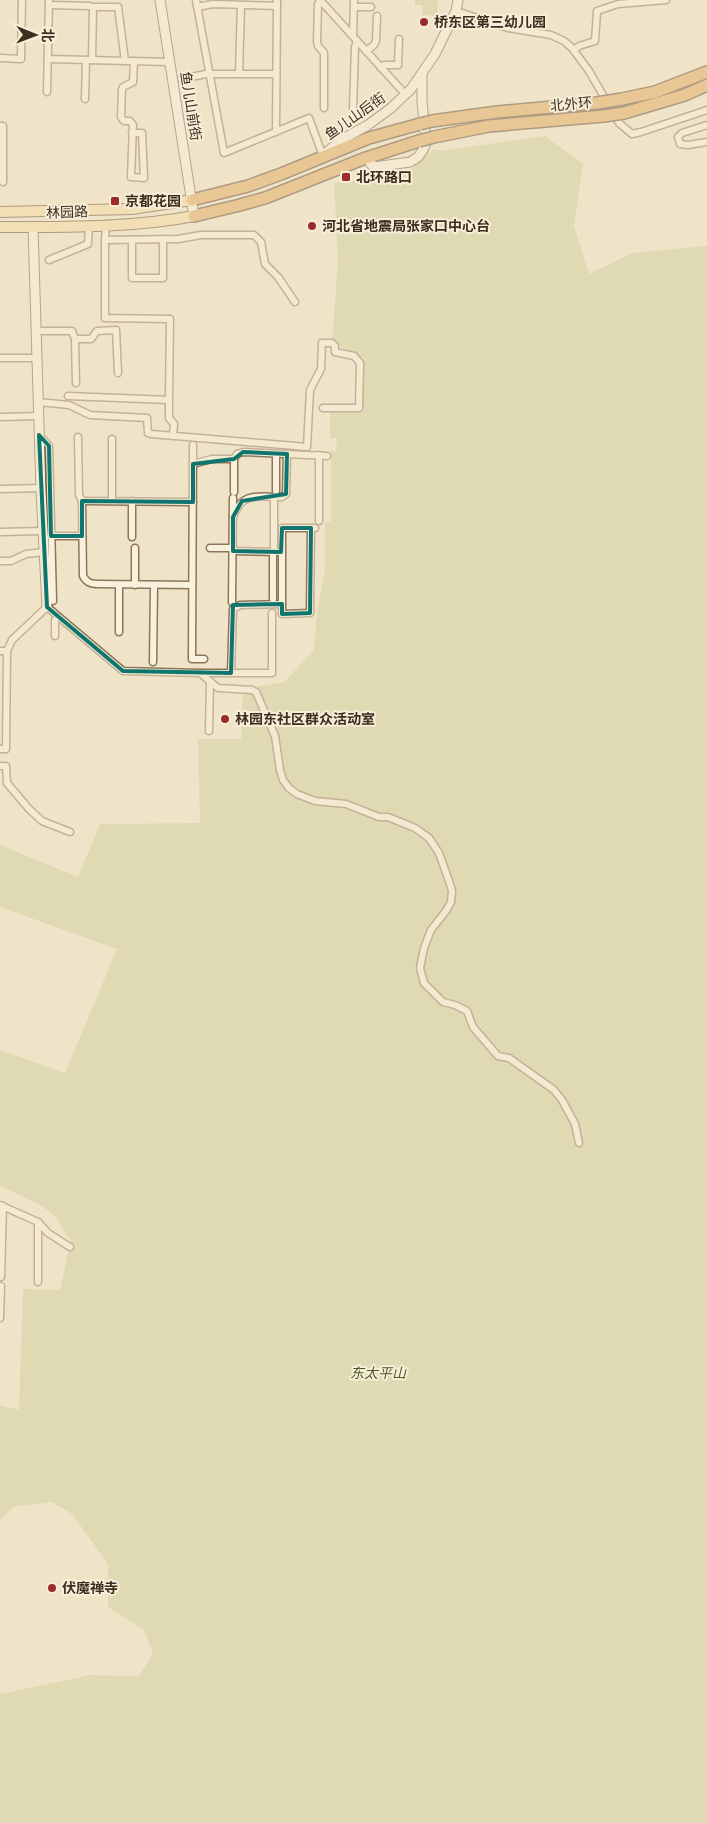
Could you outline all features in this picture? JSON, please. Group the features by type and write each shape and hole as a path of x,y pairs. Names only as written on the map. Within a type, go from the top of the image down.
{"highway":[{"path":"192,200 248,186 370,138 420,124 497,112 622,99 655,92 707,72"},
{"name":"北外环","path":"372,156 434,137 489,126 624,113 668,101 707,85"},
{"path":"194,216 265,198 372,156"}],"main road":[{"name":"林园路","path":"0,212 132,209 192,200"},
{"name":"林园路","path":"0,227 147,222 194,216"}],"street":[{"path":"0,58 21,59 22,0"},
{"name":"鱼儿山前街","path":"160,0 194,216"},
{"path":"324,108 324,53 317,42 318,4 320,0 406,95"},
{"name":"鱼儿山后街","path":"323,156 341,140 368,125 406,95 435,54 456,12 458,0"},
{"path":"574,50 579,46 595,41 597,11 618,4 666,0"},
{"path":"47,92 49,3 60,7 90,4 118,7 125,61"},
{"path":"238,3 240,74"},
{"path":"276,132 278,3 197,4 224,153 276,132 309,118 323,156"},
{"path":"353,109 354,3 371,7"},
{"path":"85,99 89,60 90,4"},
{"path":"456,12 508,28 551,35 564,41 574,50 601,90 620,123 632,134 707,110"},
{"path":"366,51 376,41 377,16"},
{"path":"381,68 384,65 398,65 399,39"},
{"path":"48,59 170,62"},
{"path":"132,133 142,133 144,178 131,177 132,123 124,121 121,117 123,87 133,82 134,61"},
{"path":"181,79 210,74 276,74"},
{"path":"372,156 370,163 374,167 410,162 418,157 423,150 426,143 422,101 422,74"},
{"path":"707,125 682,132 678,137 680,144 688,145 707,142"},
{"path":"0,126 3,126 3,182"},
{"path":"106,224 105,318 170,319 169,400 170,418 174,424 173,436"},
{"path":"49,260 88,244 89,225"},
{"path":"33,227 41,488 44,552 50,604 66,623 123,671 272,673 272,613"},
{"path":"105,240 178,239 201,234 254,235 261,242 265,264 278,277 296,302"},
{"path":"132,244 132,278 163,278 163,239"},
{"path":"75,340 91,339 97,331 116,330 118,373"},
{"path":"36,331 72,331 75,340 76,383"},
{"path":"38,402 70,405 90,415 147,418 148,433 307,447 310,390 320,369 322,343 332,343 335,346 335,352 354,356 360,363 359,408 323,408"},
{"path":"0,358 37,358"},
{"path":"68,396 169,400"},
{"path":"0,417 39,416"},
{"path":"0,749 6,749 4,651 12,640 50,604 49,446 39,435"},
{"path":"78,436 79,495 82,501 84,576 86,580 92,584 192,585"},
{"path":"112,438 112,501"},
{"path":"193,445 192,659 204,659"},
{"path":"232,602 234,459 237,454 243,452 327,456"},
{"path":"273,599 276,454"},
{"path":"233,517 238,505 248,498 275,494 282,497 286,494 287,454"},
{"path":"319,455 319,520"},
{"path":"193,464 212,459 234,459"},
{"path":"0,489 41,488"},
{"path":"82,501 193,502"},
{"path":"132,501 132,538"},
{"path":"282,528 313,528 310,613 282,614 281,552 282,528"},
{"path":"0,532 43,531"},
{"path":"51,536 82,536"},
{"path":"134,585 135,548"},
{"path":"210,548 233,550 273,549 281,552"},
{"path":"0,561 11,561 26,554 44,552"},
{"path":"119,585 119,632"},
{"path":"154,585 154,662"},
{"path":"231,673 233,609 240,605 282,604"},
{"path":"56,620 55,633 66,623"},
{"path":"200,673 218,688 252,690 256,692 275,736 283,780 297,794 315,801 346,804 379,817 388,817 429,838 439,853 452,891 451,902 431,930 424,948 420,968 424,983 443,1002 467,1011 473,1027 498,1056 509,1058 554,1090 562,1100 575,1124 579,1143"},
{"path":"209,731 210,682"},
{"path":"0,766 6,766 7,783 28,809 42,821 70,832"},
{"path":"1,1277 1,1206 38,1222 48,1233 70,1247"},
{"path":"38,1222 38,1282"},
{"path":"0,1318 1,1286"}],"highlighted area":[{"path":"39,435 49,446 51,536 82,536 82,501 193,502 193,464 234,459 243,452 287,454 286,494 242,501 233,517 233,551 281,552 282,528 311,528 310,613 282,614 282,604 233,605 231,673 123,671 47,607"}],"green space":[{"path":"415,0 438,0 437,16 422,15 423,5 415,5"},
{"name":"东太平山","path":"545,136 583,164 574,226 589,274 632,253 707,246 707,1823 0,1823 0,1694 91,1675 139,1676 153,1654 144,1630 108,1607 108,1564 72,1514 52,1502 13,1507 0,1520 0,1405 19,1410 23,1289 60,1290 71,1239 50,1212 0,1186 0,1050 65,1073 117,949 0,907 0,845 78,877 100,824 200,823 198,739 241,739 243,694 255,687 284,682 314,650 317,612 325,569 325,523 331,522 331,451 336,451 337,438 330,438 330,412 362,411 363,358 332,342 338,261 334,183 368,179 382,182 410,170 432,150 448,150"}],"place":[{"name":"桥东区第三幼儿园","path":"424,22"},
{"name":"北环路口","path":"346,177"},
{"name":"京都花园","path":"115,201"},
{"name":"河北省地震局张家口中心台","path":"312,226"},
{"name":"林园东社区群众活动室","path":"225,719"},
{"name":"伏魔禅寺","path":"52,1588"}]}
